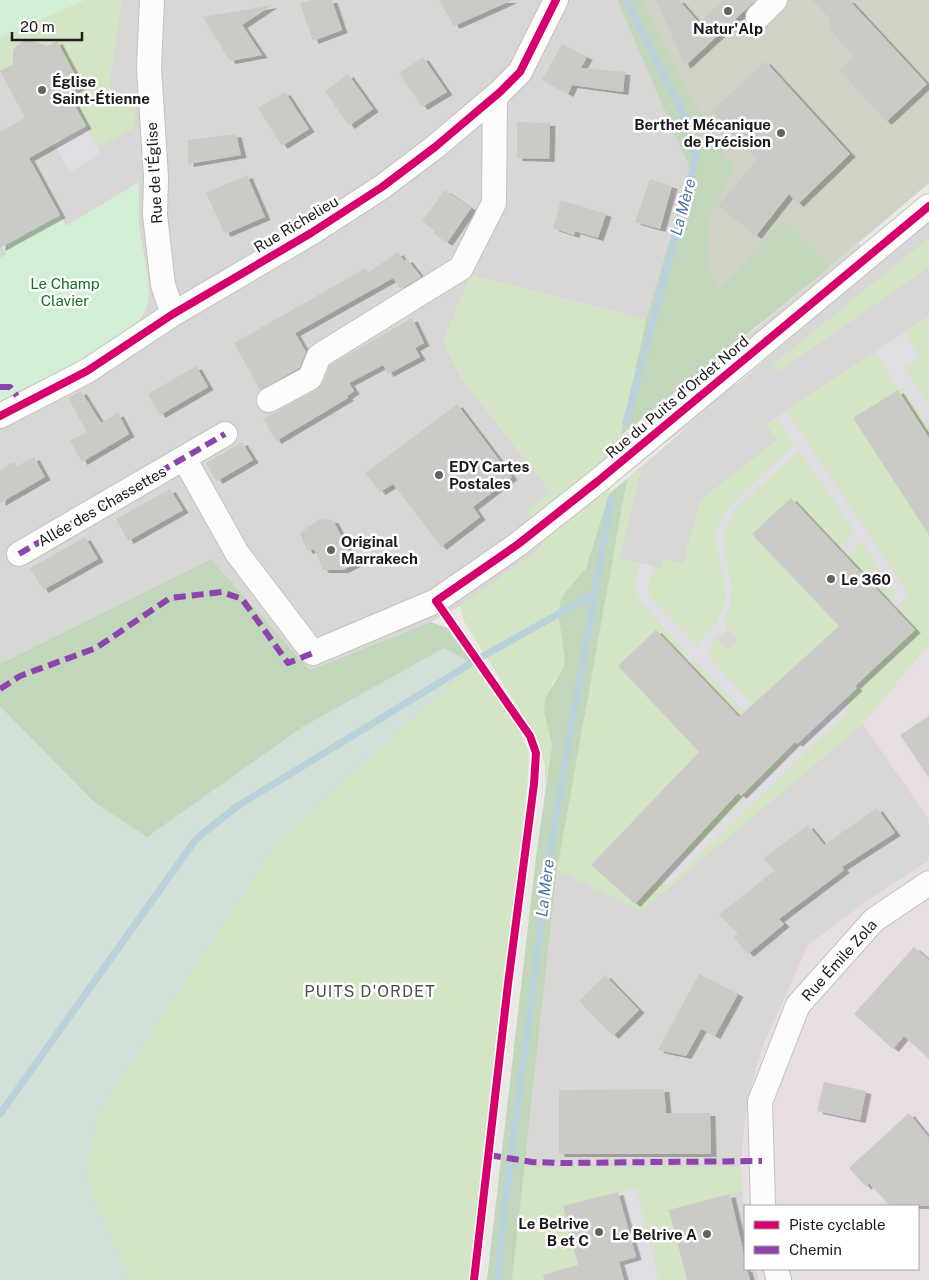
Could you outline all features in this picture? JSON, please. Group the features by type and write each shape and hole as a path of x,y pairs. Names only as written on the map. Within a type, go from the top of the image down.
{"street":[{"name":"Rue de l'Église","path":"152,0 149,67 156,177 155,215 163,285 173,314"},
{"name":"Rue Richelieu","path":"0,416 87,371 173,314 311,232 382,187 435,147 520,72 556,0"},
{"path":"758,17 775,0"},
{"path":"269,400 310,378 319,356 461,268 494,203 495,96"},
{"name":"Rue du Puits d'Ordet Nord","path":"313,653 436,601 517,545 598,481 929,206"},
{"name":"Allée des Chassettes","path":"19,554 225,434"},
{"name":"Allée des Chassettes","path":"184,458 237,553 313,653"},
{"name":"Rue Émile Zola","path":"763,1205 760,1102 798,1005 874,920 929,883"}],"shaded area":[{"path":"0,0 617,0 690,169 646,320 471,275 443,342 462,379 551,492 734,382 736,385 929,220 929,644 863,724 929,819 929,861 867,901 784,1000 764,1044 747,1105 741,1163 744,1206 744,1270 756,1270 759,1280 512,1280 557,870 627,479 692,423 595,494 555,537 466,603 431,622 310,670 211,559 0,664"},
{"path":"636,0 929,0 929,183 830,267 632,427 700,161"},
{"path":"86,126 101,154 70,172 54,144"},
{"path":"859,243 862,249 645,429 560,493 556,486 649,417"},
{"path":"904,332 921,358 904,368 929,406 929,427 903,387 898,390 875,352"},
{"path":"786,410 909,595 895,609 889,602 896,594 862,542 846,557 839,549 855,532 799,450 736,509 722,533 732,590 730,605 724,620 728,629 723,633 717,631 708,656 796,751 800,747 797,744 843,701 850,710 668,885 661,877 679,857 683,860 760,784 757,780 762,775 766,779 787,758 694,659 689,664 684,659 688,654 639,600 635,583 640,563 653,566 648,591 651,598 697,646 717,621 725,601 725,591 715,536 718,525 732,503 794,444 776,417"},
{"path":"929,644 929,819 863,724"},
{"path":"444,648 473,664 279,841 98,1114 86,1179 131,1280 0,1280 0,706 94,802 147,837 304,726"},
{"path":"929,861 929,1280 759,1280 756,1270 919,1270 919,1205 744,1206 741,1163 747,1105 756,1067 764,1044 808,945 867,901"},
{"path":"636,1187 660,1280 624,1280 619,1262 636,1257 618,1192"}],"green space":[{"path":"0,0 86,0 0,37"},
{"path":"86,0 122,0 109,87 136,103 134,128 97,148 68,93 81,86 57,41 44,48 36,42 27,40 19,44 13,51 13,64 0,71 0,37"},
{"path":"617,0 643,0 676,70 734,169 709,220 707,262 718,289 785,219 830,267 621,435 646,320 690,169"},
{"name":"Le Champ Clavier","path":"139,182 139,224 149,289 147,307 140,319 125,332 81,361 0,405 0,258 7,254 2,247 60,215 66,226"},
{"path":"929,238 929,267 778,372 772,365"},
{"path":"471,275 646,320 609,494 586,568 567,590 559,626 564,640 565,660 563,669 549,689 547,724 551,733 552,744 545,787 545,765 538,740 464,621 460,606 543,546 526,511 551,492 462,379 443,342"},
{"path":"929,316 929,406 904,368 921,357 904,332"},
{"path":"875,352 898,389 903,386 929,427 929,438 898,390 854,418 929,535 929,644 863,724 641,911 557,870 627,479 642,468 620,559 640,563 635,583 639,600 688,654 683,659 656,630 618,666 742,795 757,780 761,783 683,860 679,857 717,816 676,776 635,904 661,877 669,884 850,710 843,701 857,688 817,646 757,701 800,747 796,751 708,656 717,631 723,633 717,639 728,650 739,639 726,628 724,622 732,595 722,533 728,521 745,498 799,450 855,532 839,549 791,498 752,535 876,665 915,630 895,609 909,594 786,410"},
{"path":"776,417 794,443 732,503 721,519 725,601 713,627 697,646 651,598 648,590 653,566 661,568 663,559 683,563 700,500 777,440 766,424"},
{"path":"627,479 557,870 512,1280 487,1280 536,857 552,744 544,712 545,698 563,669 565,660 558,613 561,600 567,590 586,568 609,494"},
{"path":"862,541 896,595 889,602 846,557"},
{"path":"211,559 310,670 431,622 447,628 473,664 279,841 98,1114 86,1179 131,1280 0,1280 0,664"},
{"path":"694,659 758,728 754,732 689,664"},
{"path":"473,664 514,721 529,752 527,789 471,1280 131,1280 86,1179 98,1114 279,841"},
{"path":"764,735 787,758 765,779 762,775"},
{"path":"523,1167 741,1167 742,1191 669,1210 687,1280 660,1280 636,1187 564,1206 578,1265 556,1271 558,1280 512,1280"}],"building":[{"path":"311,0 332,0 342,30 313,41 300,4"},
{"path":"439,0 512,0 454,26"},
{"path":"656,0 679,0 699,23 724,0 756,0 685,66"},
{"path":"812,0 849,0 927,84 886,122 839,70 853,57 829,28 829,18"},
{"path":"272,5 242,25 262,55 230,61 203,17"},
{"path":"27,39 47,46 57,41 81,86 68,93 86,126 29,158 60,215 0,248 0,132 25,118 0,71 13,64 13,51 16,46"},
{"path":"562,44 587,57 581,68 625,72 623,92 572,85 568,94 542,80"},
{"path":"423,57 447,92 422,107 399,73"},
{"name":"Berthet Mécanique de Précision","path":"765,61 850,154 798,204 789,194 756,236 718,206 757,159 712,111"},
{"path":"348,74 373,109 349,126 325,91"},
{"path":"285,92 309,129 282,146 258,108"},
{"path":"517,122 550,123 549,159 517,158"},
{"path":"236,134 241,155 188,164 188,140"},
{"path":"247,175 265,217 225,234 206,193"},
{"path":"650,179 672,186 660,229 635,222"},
{"path":"445,190 471,208 447,243 433,233 435,231 422,221"},
{"path":"561,200 606,214 598,238 575,231 574,235 553,228"},
{"path":"398,252 404,261 407,259 421,277 401,289 393,278 295,333 306,352 299,368 260,390 234,343 366,268 368,273"},
{"path":"412,318 424,343 415,348 420,357 388,374 383,365 349,383 354,391 347,396 348,398 276,441 263,419 317,390 323,383 330,365"},
{"path":"196,366 208,387 160,415 148,394"},
{"path":"898,390 929,438 929,535 853,418"},
{"path":"81,391 101,423 118,413 129,434 82,462 70,441 87,432 68,398"},
{"name":"EDY Cartes Postales","path":"457,404 512,477 473,507 480,517 441,547 393,484 380,492 365,473"},
{"path":"242,442 253,460 217,481 206,463"},
{"path":"34,457 45,477 0,503 0,470 14,462 17,466"},
{"path":"170,489 183,510 128,541 116,519"},
{"path":"791,498 915,630 855,686 857,688 797,744 795,742 741,796 738,793 635,904 591,865 699,752 618,666 656,630 739,717 839,626 752,534"},
{"path":"319,519 333,520 355,564 343,570 323,570 314,549 307,551 300,533"},
{"path":"85,537 98,559 43,590 30,568"},
{"path":"929,716 929,778 900,735"},
{"path":"877,808 895,833 842,867 844,870 779,919 784,924 748,954 734,937 738,934 719,915 774,871 764,858 808,825 824,845"},
{"path":"914,947 929,960 929,1059 904,1036 893,1049 854,1014"},
{"path":"699,974 738,994 715,1036 701,1029 686,1056 658,1050"},
{"path":"605,975 639,1010 613,1036 579,1001"},
{"path":"824,1082 866,1091 860,1120 817,1111"},
{"path":"664,1089 666,1113 710,1113 711,1154 559,1154 559,1090"},
{"path":"909,1113 929,1138 929,1206 889,1205 869,1183 866,1187 849,1168"},
{"name":"Le Belrive B et C","path":"618,1192 636,1257 619,1262 624,1280 544,1280 543,1275 578,1265 563,1206"},
{"name":"Le Belrive A","path":"730,1194 744,1255 744,1270 747,1270 750,1280 687,1280 669,1210"}],"waterway":[{"name":"La Mère","path":"626,0 681,109 696,157 626,423"},
{"name":"La Mère","path":"498,1280 502,1228 551,846 611,499"},
{"path":"0,1114 196,839 236,807 478,659 594,594"}],"marked path":[{"path":"0,387 10,387 17,396"},
{"path":"19,554 225,434"},
{"path":"0,689 20,676 96,648 170,598 222,592 242,599 288,663 313,653"},
{"path":"489,1155 532,1162 563,1163 762,1161"}],"cycle path":[{"path":"0,416 87,371 173,314 311,233 382,187 435,147 500,92 520,72 556,0"},
{"path":"474,1280 508,984 534,784 536,753 530,736 436,601 517,545 598,481 929,206"}],"place":[{"name":"Natur'Alp","path":"728,11"},
{"name":"Église Saint-Étienne","path":"42,90"},
{"name":"Berthet Mécanique de Précision","path":"781,133"},
{"name":"EDY Cartes Postales","path":"439,475"},
{"name":"Original Marrakech","path":"331,550"},
{"name":"Le 360","path":"831,579"},
{"name":"Le Belrive B et C","path":"599,1232"},
{"name":"Le Belrive A","path":"707,1234"}],"district":[{"name":"PUITS D'ORDET","path":"370,991"}]}
